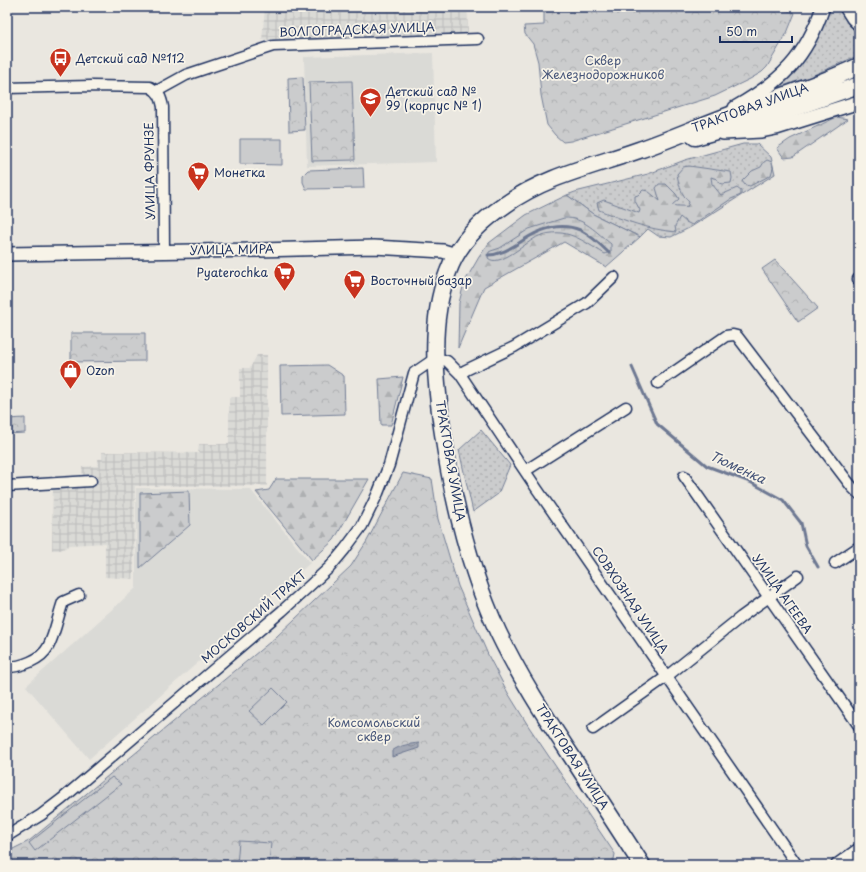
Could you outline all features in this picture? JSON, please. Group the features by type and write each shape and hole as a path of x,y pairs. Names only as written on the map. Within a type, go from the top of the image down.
{"main road":[{"name":"ТРАКТОВАЯ УЛИЦА","path":"709,128 859,66"},
{"name":"ТРАКТОВАЯ УЛИЦА","path":"642,865 533,696 510,655 488,608 469,554 453,492 439,400 435,334 439,303 445,279 456,255 482,223 493,213 519,195 560,177 641,149 709,128 785,111 859,85"},
{"path":"627,841 635,865"}],"street":[{"path":"709,128 761,92 782,75 809,40 823,7"},
{"path":"846,7 859,24"},
{"name":"ВОЛГОГРАДСКАЯ УЛИЦА","path":"157,91 186,76 273,46 478,39"},
{"path":"7,88 91,86 150,87 157,91"},
{"name":"УЛИЦА ФРУНЗЕ","path":"157,91 162,98 163,107 164,252"},
{"path":"709,128 761,131 776,128 859,102"},
{"name":"УЛИЦА МИРА","path":"7,254 259,250 374,246 443,251 456,255"},
{"path":"460,374 514,347 587,303 614,277"},
{"path":"658,383 726,336 733,334 740,339 852,487 859,494"},
{"name":"СОВХОЗНАЯ УЛИЦА","path":"436,358 447,361 460,374 666,677 797,865"},
{"name":"МОСКОВСКИЙ ТРАКТ","path":"7,836 62,799 261,630 330,567 362,526 378,493 395,444 414,373 436,358"},
{"path":"525,471 626,407"},
{"name":"УЛИЦА АГЕЕВА","path":"684,476 859,726"},
{"path":"7,486 91,480"},
{"path":"835,563 859,547"},
{"path":"593,729 666,677 741,617 798,576"},
{"path":"7,667 18,667 34,661 48,648 63,602 79,595"},
{"path":"838,865 859,850"}],"shaded area":[{"path":"265,7 467,7 468,33 262,40"},
{"name":"Детский сад № 99 (корпус № 1)","path":"433,53 436,162 307,166 304,57"},
{"path":"257,355 267,355 267,486 135,486 134,579 105,577 105,543 70,545 61,550 52,550 53,488 82,487 82,467 98,466 98,459 102,459 102,452 198,453 199,444 229,444 229,397 240,397 240,368 250,368"},
{"path":"136,488 250,489 310,563 89,759 26,686 136,588"}],"green space":[{"name":"Сквер Железнодорожников","path":"544,7 777,7 795,13 787,33 767,67 762,72 750,79 715,96 571,141 563,142 547,125 541,95 538,62 533,44 525,34 524,26 544,25"},
{"path":"829,7 839,7 842,15 852,27 859,32 859,55 809,77 777,88 790,75"},
{"path":"303,77 305,130 289,131 288,78"},
{"path":"352,81 355,160 312,161 309,82"},
{"path":"837,117 848,119 793,157 784,158 777,148 790,139"},
{"path":"240,139 282,139 282,165 240,164"},
{"path":"743,144 757,144 771,157 775,174 691,227 671,237 658,236 648,229 640,237 593,214 567,195 648,174 685,160"},
{"path":"767,160 772,162 773,168 771,175 750,186 745,185 742,181 752,171 761,167"},
{"path":"689,166 731,172 731,183 722,184 719,183 717,179 711,177 712,184 721,195 737,188 741,191 741,195 731,199 692,225 680,217 675,226 676,232 636,224 599,210 597,203 604,200 639,213 640,210 635,201 635,196 643,190 648,191 660,201 656,188 659,184 666,184 676,194 679,199 672,205 687,207 689,202 681,189 677,174 683,167"},
{"path":"363,168 364,188 306,189 303,182 303,175 308,170"},
{"path":"567,195 593,214 640,237 606,267 564,242 484,287 458,348 459,303 464,283 479,257 489,243 526,215"},
{"path":"564,218 578,220 590,226 611,244 611,251 605,254 574,236 549,233 539,236 513,253 499,260 488,258 489,252 500,248 529,229"},
{"path":"775,260 818,308 798,322 762,269"},
{"path":"71,333 145,333 145,361 71,362"},
{"path":"327,365 344,376 345,414 281,416 280,366"},
{"path":"403,377 391,425 381,425 379,379"},
{"path":"25,418 25,433 7,434 7,419"},
{"path":"481,430 510,465 498,494 473,512 459,450"},
{"name":"Комсомольский сквер","path":"403,473 432,479 438,519 458,586 489,657 508,693 529,727 615,854 613,865 7,865 7,852 29,841 276,637 351,566 367,541"},
{"path":"276,479 369,479 334,540 312,560 256,492 269,490"},
{"path":"189,491 190,525 140,568 140,493"},
{"path":"273,688 287,702 264,725 249,711"},
{"path":"112,777 121,784 35,851 29,843"},
{"path":"239,841 271,843 269,865 237,865"}],"water":[{"path":"419,743 419,748 392,757 392,751 398,747"}],"waterway":[{"name":"Тюменка","path":"488,255 504,251 540,231 556,227 572,227 580,230 595,240 609,253"},
{"name":"Тюменка","path":"632,367 657,424 707,466 750,482 783,500 801,523 806,546 818,567"}],"place":[{"name":"Детский сад №112","path":"61,78"},
{"name":"Детский сад № 99 (корпус № 1)","path":"371,118"},
{"name":"Монетка","path":"199,192"},
{"name":"Pyaterochka","path":"284,292"},
{"name":"Восточный базар","path":"354,300"},
{"name":"Ozon","path":"70,390"}]}
